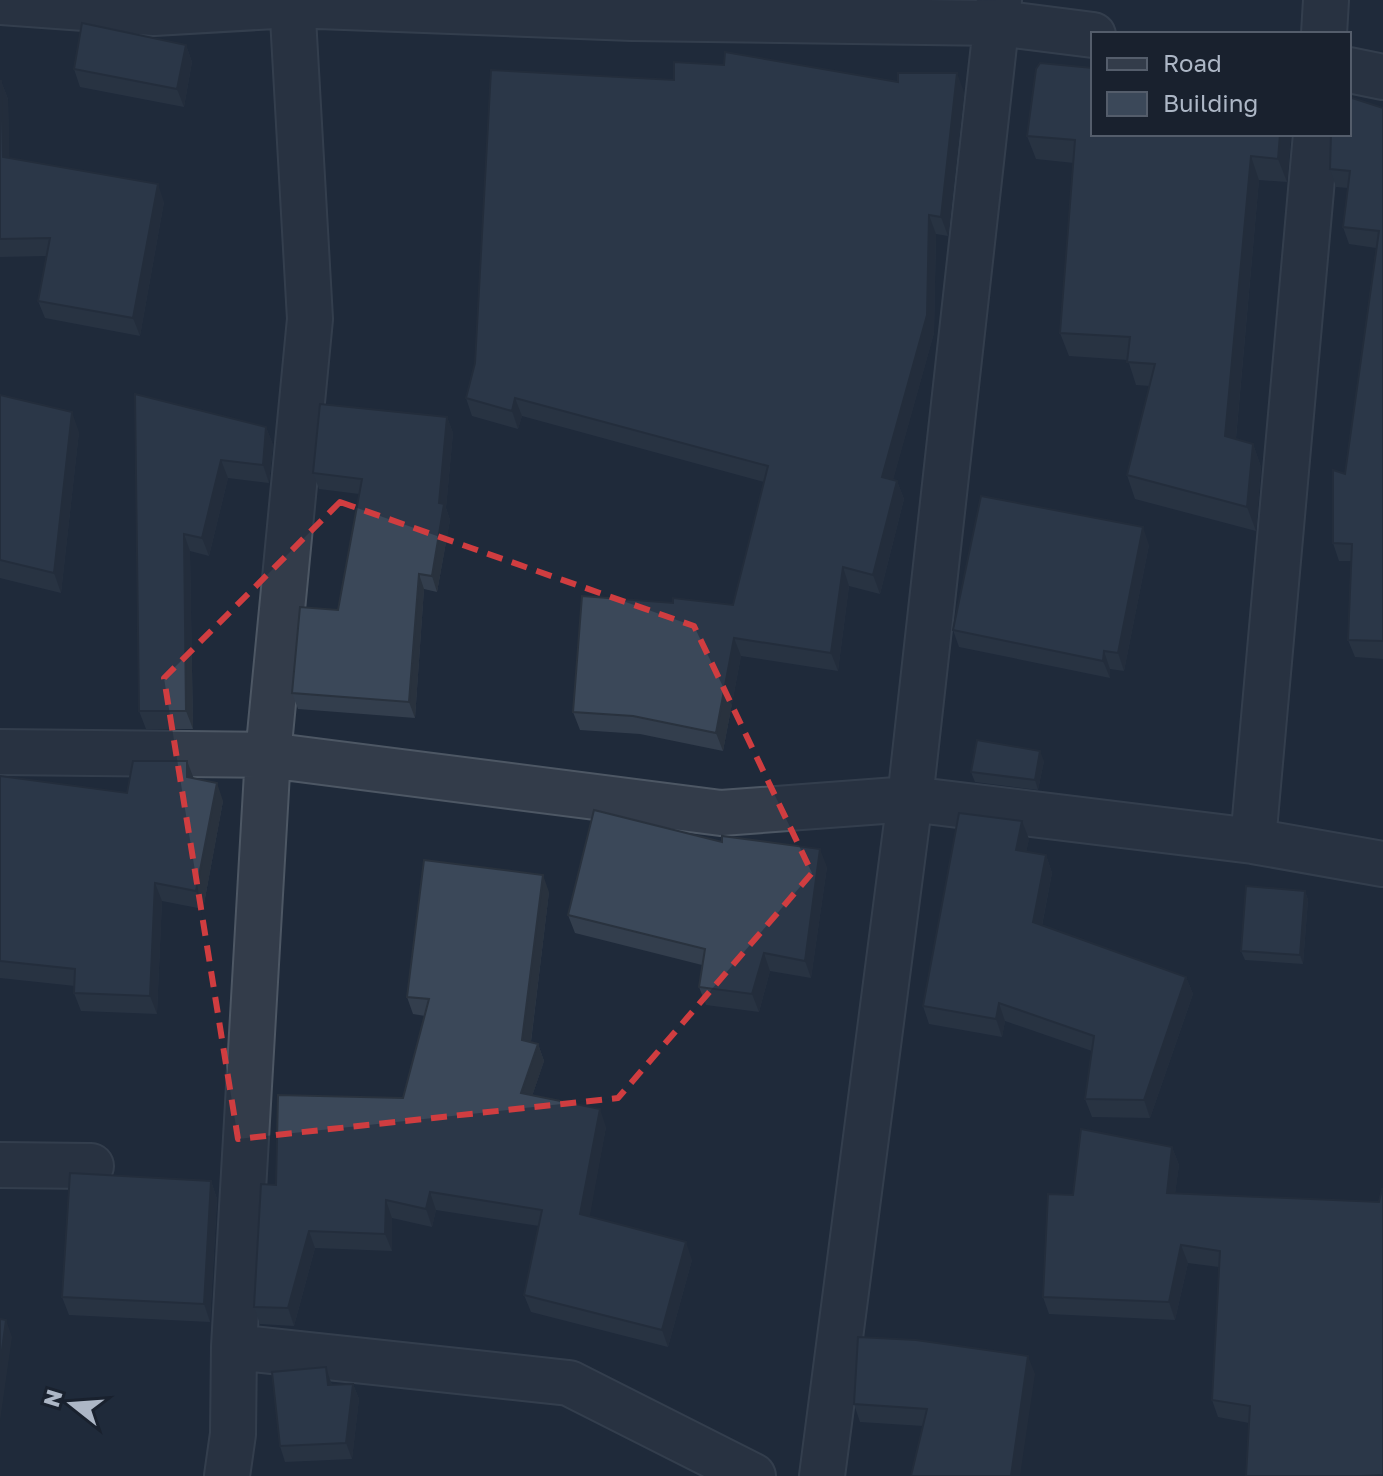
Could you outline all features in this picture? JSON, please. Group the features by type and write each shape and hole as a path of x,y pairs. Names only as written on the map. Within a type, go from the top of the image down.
{"street":[{"path":"1324,32 1326,0"},
{"path":"0,2 154,13 292,3 998,11 1091,34"},
{"path":"227,1476 233,1434 234,1347 268,755 310,319 292,3"},
{"path":"822,1476 910,799 998,11"},
{"path":"1351,70 1383,77"},
{"path":"1253,841 1316,136"},
{"path":"0,752 268,755 721,813 910,799 1253,841 1383,864"},
{"path":"0,1165 91,1166"},
{"path":"234,1347 569,1383 753,1476"}],"highlighted area":[{"path":"340,502 694,626 812,873 618,1098 238,1139 164,678"}],"building":[{"path":"82,23 186,45 177,89 74,69"},
{"path":"725,52 898,82 898,73 957,73 941,217 929,215 927,315 882,477 897,481 873,575 843,567 831,653 734,638 716,733 633,716 573,712 582,596 673,603 673,598 733,605 768,466 515,398 512,411 466,398 475,363 491,70 674,80 674,62 724,65"},
{"path":"1040,63 1091,68 1091,136 1280,136 1278,159 1251,156 1225,436 1253,444 1247,507 1127,475 1155,364 1127,362 1130,337 1060,333 1075,140 1027,136 1036,69"},
{"path":"0,81 3,157 158,184 133,318 38,301 50,238 0,239"},
{"path":"1351,98 1383,108 1383,641 1348,640 1352,544 1333,543 1333,470 1345,474 1379,231 1343,227 1350,171 1330,169 1331,136 1351,136"},
{"path":"135,394 266,427 263,465 221,460 202,538 184,534 186,711 139,711"},
{"path":"0,395 72,412 54,573 0,560"},
{"path":"320,404 447,417 439,503 444,504 432,576 419,574 409,702 292,693 300,607 338,610 362,479 313,473"},
{"path":"981,496 1143,527 1118,653 1104,651 1103,661 953,630"},
{"path":"977,740 1040,751 1035,780 971,772"},
{"path":"133,761 187,761 187,777 217,783 196,891 155,883 150,996 74,993 75,969 0,961 0,776 127,793"},
{"path":"594,810 722,842 722,836 820,849 805,961 764,953 752,994 699,987 705,949 568,915"},
{"path":"959,813 1022,821 1016,850 1046,855 1033,922 1186,977 1144,1100 1085,1099 1094,1036 999,1003 996,1019 923,1006"},
{"path":"424,860 543,875 522,1040 538,1044 521,1093 600,1109 580,1214 686,1242 662,1330 524,1295 542,1210 430,1192 426,1209 386,1200 385,1234 309,1231 288,1308 254,1307 261,1184 276,1185 278,1095 403,1098 429,999 407,997"},
{"path":"1246,886 1305,891 1300,955 1241,951"},
{"path":"1081,1129 1172,1147 1167,1193 1379,1202 1383,1189 1383,1475 1246,1476 1250,1406 1212,1400 1220,1251 1181,1245 1169,1302 1043,1297 1048,1194 1073,1195"},
{"path":"70,1173 211,1181 204,1304 62,1297"},
{"path":"0,1319 6,1320 0,1365"},
{"path":"858,1337 916,1340 1028,1356 1011,1476 911,1476 927,1409 854,1404"},
{"path":"326,1367 328,1385 353,1384 346,1443 280,1446 272,1372"}]}
